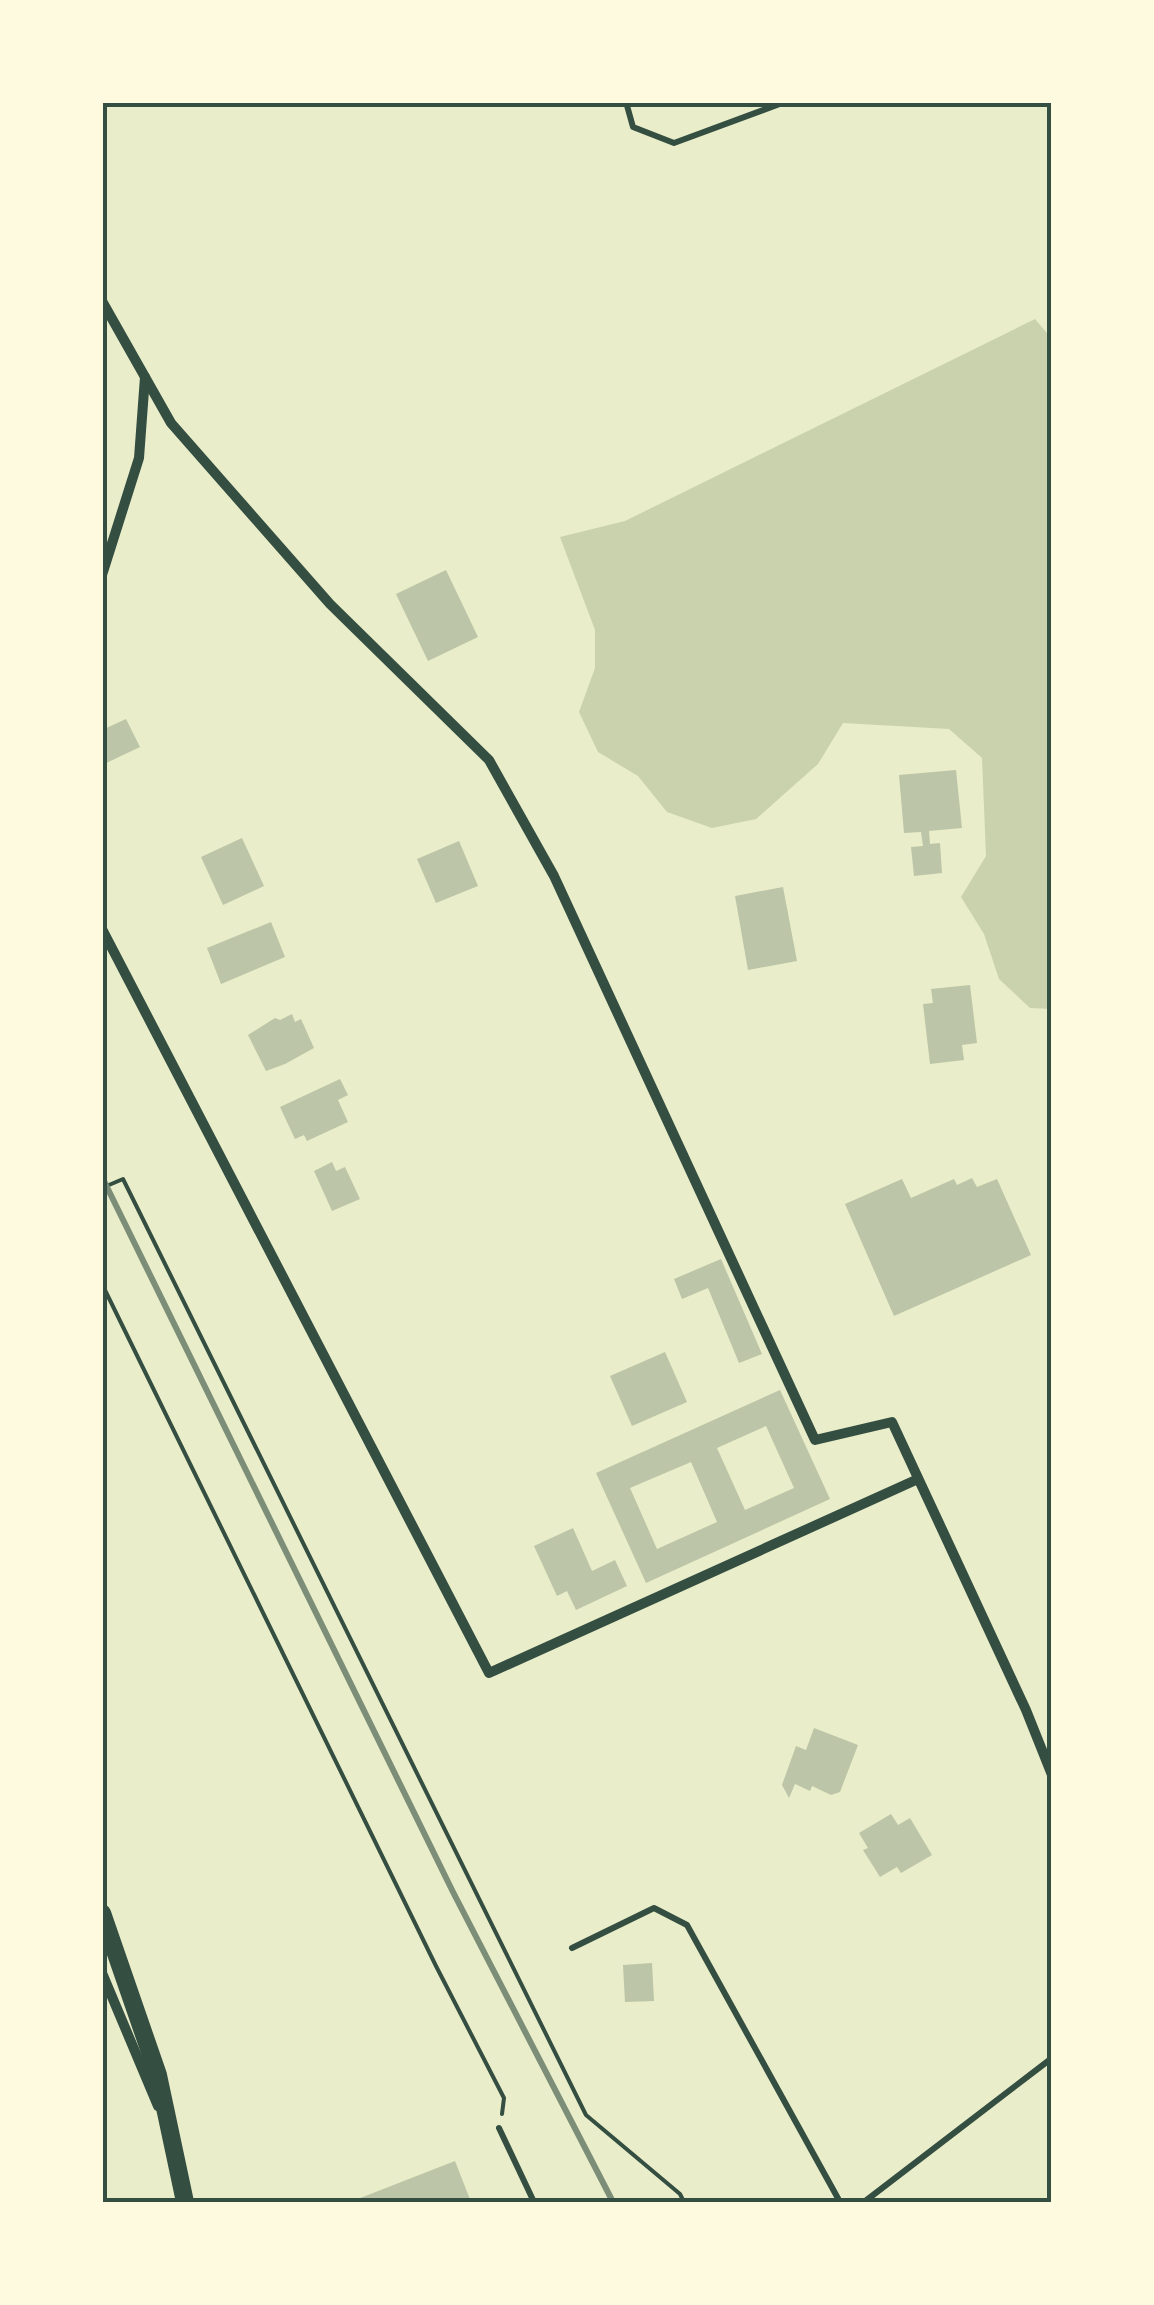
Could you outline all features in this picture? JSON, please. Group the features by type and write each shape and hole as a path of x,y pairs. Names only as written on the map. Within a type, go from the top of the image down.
{"main road":[{"path":"102,1913 153,2060 185,2202"}],"street":[{"path":"102,301 171,423 330,604 489,760 554,876 815,1440 892,1422 1026,1710 1052,1775"},
{"path":"102,575 139,458 146,374"},
{"path":"102,928 489,1673 918,1479"},
{"path":"102,1973 173,2142"}],"lane":[{"path":"626,102 634,127 674,143 784,102"},
{"path":"572,1948 654,1908 687,1925 840,2202"},
{"path":"864,2202 1052,2058"},
{"path":"499,2128 534,2202"}],"path":[{"path":"102,1188 123,1178 586,2115 680,2194 684,2202"},
{"path":"102,1284 504,2098 499,2128"}],"green space":[{"path":"1035,319 1052,339 1051,1009 1030,1008 999,979 984,934 961,897 986,856 982,758 949,729 843,723 818,764 756,819 712,828 667,812 638,776 598,752 579,712 595,668 595,630 560,537 625,521"}],"building":[{"path":"446,570 478,637 428,661 396,594"},
{"path":"126,719 140,747 102,765 102,730"},
{"path":"956,770 962,828 929,831 930,844 940,843 942,873 914,876 911,847 923,846 921,832 904,833 899,775"},
{"path":"242,838 264,886 223,905 201,857"},
{"path":"459,841 478,886 436,903 417,859"},
{"path":"783,887 797,961 748,970 735,896"},
{"path":"271,922 285,957 221,984 207,948"},
{"path":"970,985 977,1043 962,1045 964,1060 930,1064 923,1004 933,1003 931,989"},
{"path":"292,1014 295,1022 301,1019 314,1048 266,1071 248,1035 275,1018 280,1020"},
{"path":"340,1079 348,1095 338,1100 348,1122 307,1141 304,1135 295,1139 280,1107"},
{"path":"332,1162 336,1171 345,1167 360,1199 332,1211 314,1171"},
{"path":"972,1178 977,1187 997,1179 1031,1255 894,1316 845,1204 902,1179 911,1198 954,1179 957,1185"},
{"path":"721,1259 762,1354 739,1363 708,1288 682,1299 674,1279"},
{"path":"665,1352 687,1402 632,1426 610,1376"},
{"path":"780,1390 830,1499 646,1583 596,1473","holes":["766,1426 794,1488 745,1510 717,1448","691,1462 717,1522 657,1549 630,1488"]},
{"path":"573,1528 592,1571 615,1560 627,1586 576,1610 567,1591 557,1596 534,1546"},
{"path":"814,1728 858,1745 840,1792 831,1795 812,1786 810,1791 795,1784 789,1798 782,1785 796,1746 806,1750"},
{"path":"891,1814 898,1825 910,1818 932,1855 901,1873 897,1867 880,1877 863,1850 868,1848 859,1833"},
{"path":"652,1963 654,2001 625,2002 623,1965"},
{"path":"455,2161 471,2202 350,2202"}],"railway":[{"path":"102,1177 453,1892 613,2202"}]}
